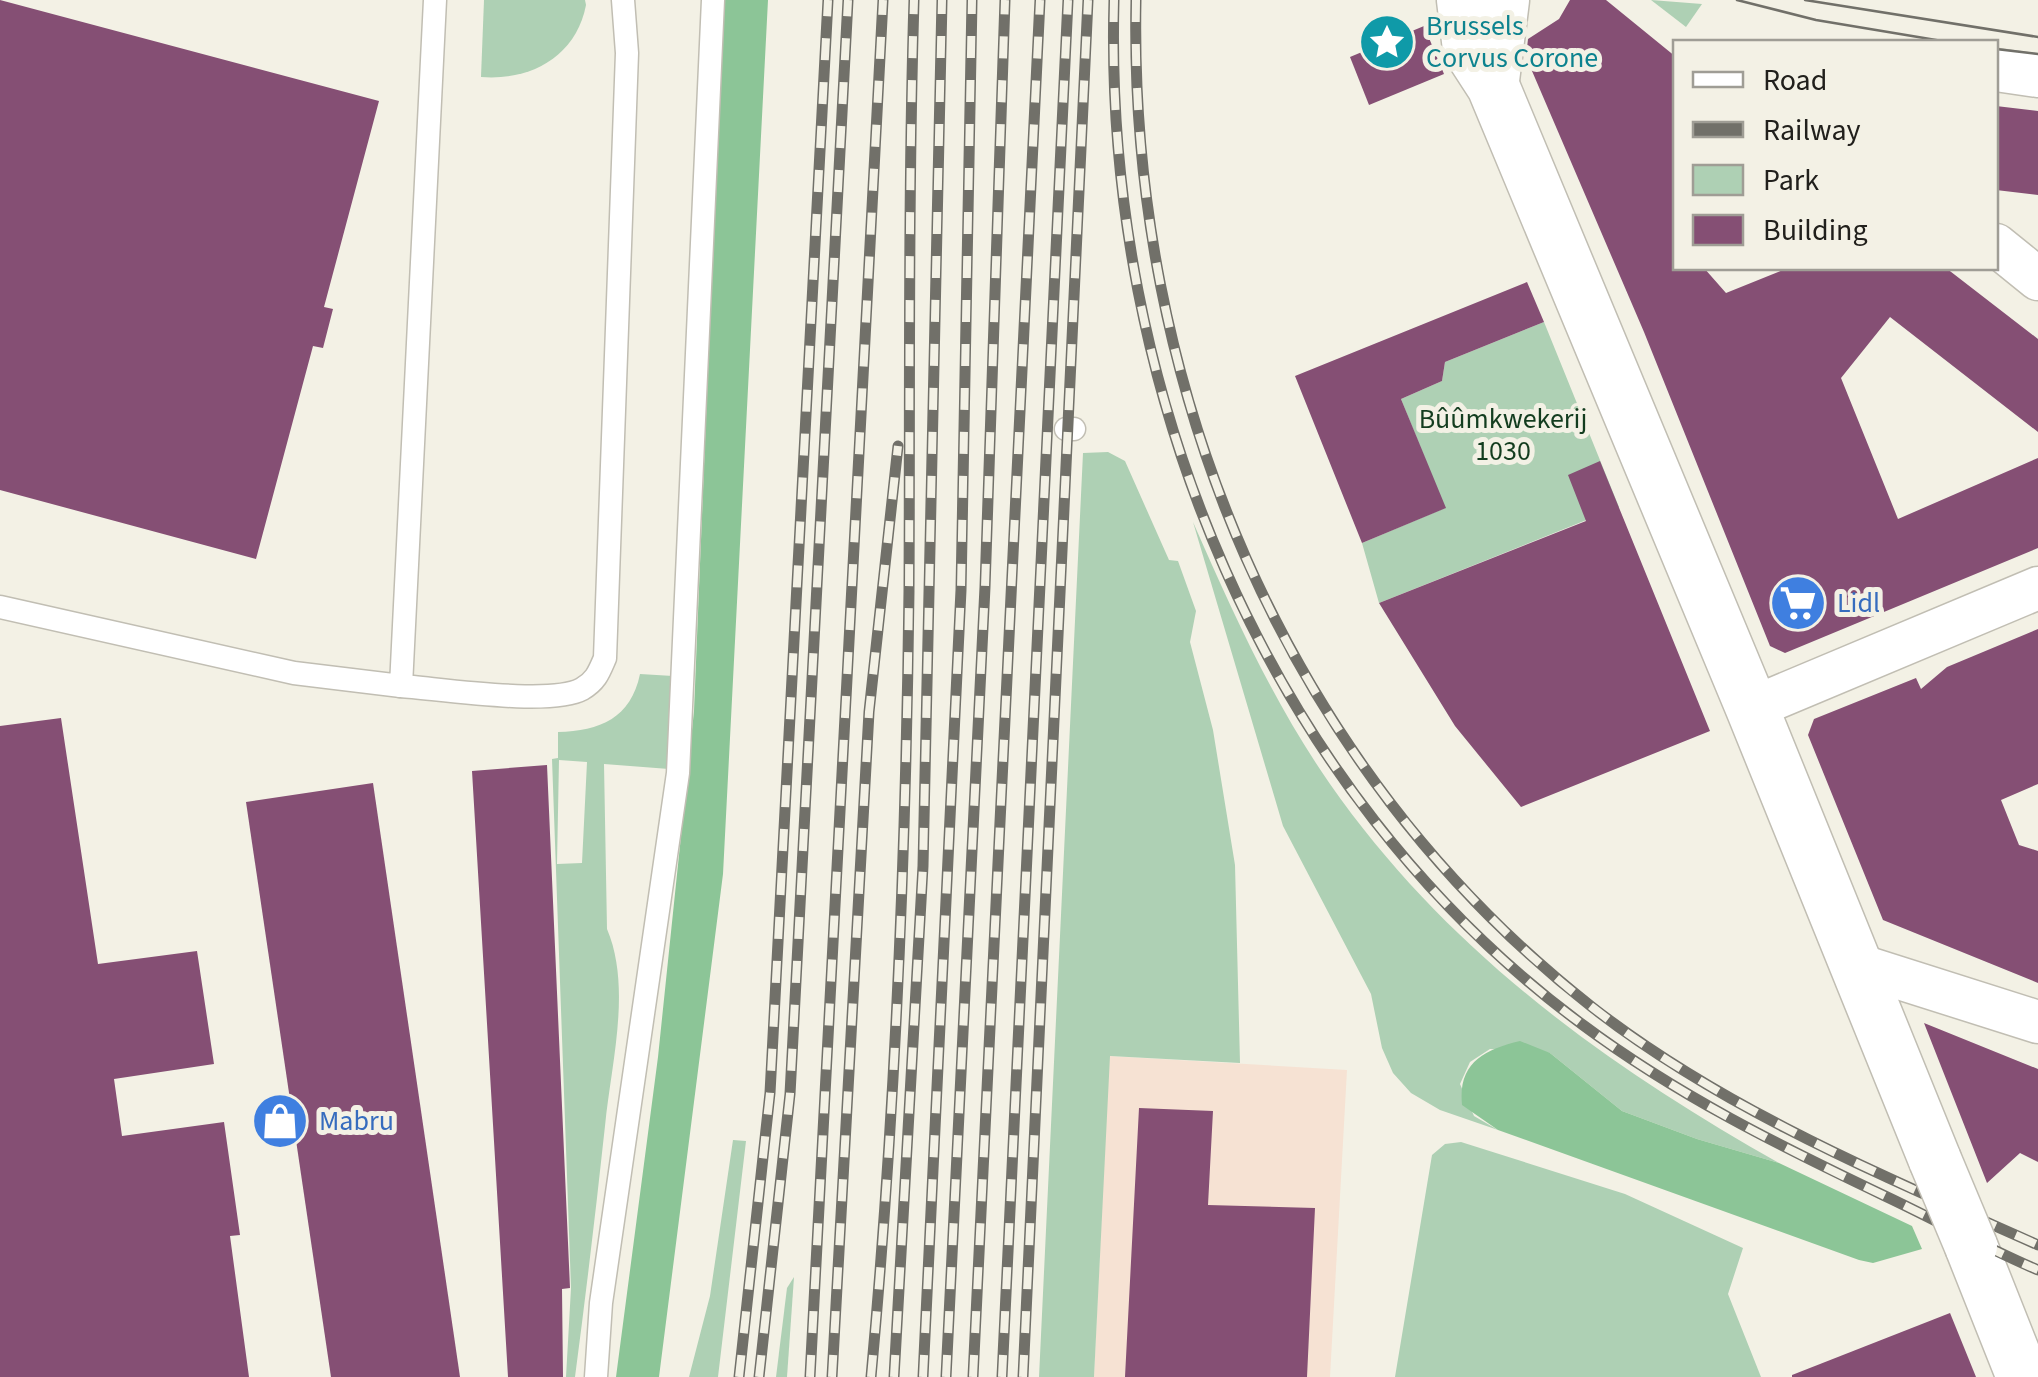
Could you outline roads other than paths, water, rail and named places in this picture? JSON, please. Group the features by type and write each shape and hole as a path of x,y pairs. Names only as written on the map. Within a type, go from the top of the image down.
{"street":[{"path":"1463,0 1469,49 1492,86 1752,708 2024,1377"},
{"path":"1492,86 1503,0"},
{"path":"1998,70 2038,76"},
{"path":"1998,247 2038,278"},
{"path":"1752,708 2038,588"},
{"path":"1854,964 2038,1022"}],"lane":[{"path":"401,686 435,0"},
{"path":"0,608 294,673 401,686 555,697 580,690 597,678 605,658 628,38 623,0"},
{"path":"596,1377 600,1303 678,773 713,0"}],"tram line":[{"path":"1737,0 1816,20 1936,40"},
{"path":"1805,0 2038,37"},
{"path":"1998,49 2038,54"}],"railway":[{"path":"739,1377 770,1093 828,0"},
{"path":"759,1377 790,1094 848,0"},
{"path":"810,1377 883,0"},
{"path":"871,1377 893,1083 905,787 914,0"},
{"path":"894,1377 923,866 942,0"},
{"path":"923,1377 961,590 972,0"},
{"path":"946,1377 985,587 1005,0"},
{"path":"973,1377 1040,0"},
{"path":"1002,1377 1068,0"},
{"path":"1023,1377 1088,0"},
{"path":"1114,0 1118,146 1138,291 1174,433 1225,570 1292,700 1374,821 1471,930 1583,1025 1619,1050 1692,1097 1768,1138 2038,1270"},
{"path":"1136,0 1141,144 1161,286 1196,425 1246,558 1311,684 1390,803 1484,911 1592,1007 1643,1044 1751,1110 2038,1245"},
{"path":"832,1377 869,712 898,446"}],"place":[{"name":"Brussels Corvus Corone","path":"1387,42"},
{"name":"Lidl","path":"1798,603"},
{"name":"Mabru","path":"280,1121"}],"park label":[{"name":"Bûûmkwekerij 1030","path":"1503,435"}]}
